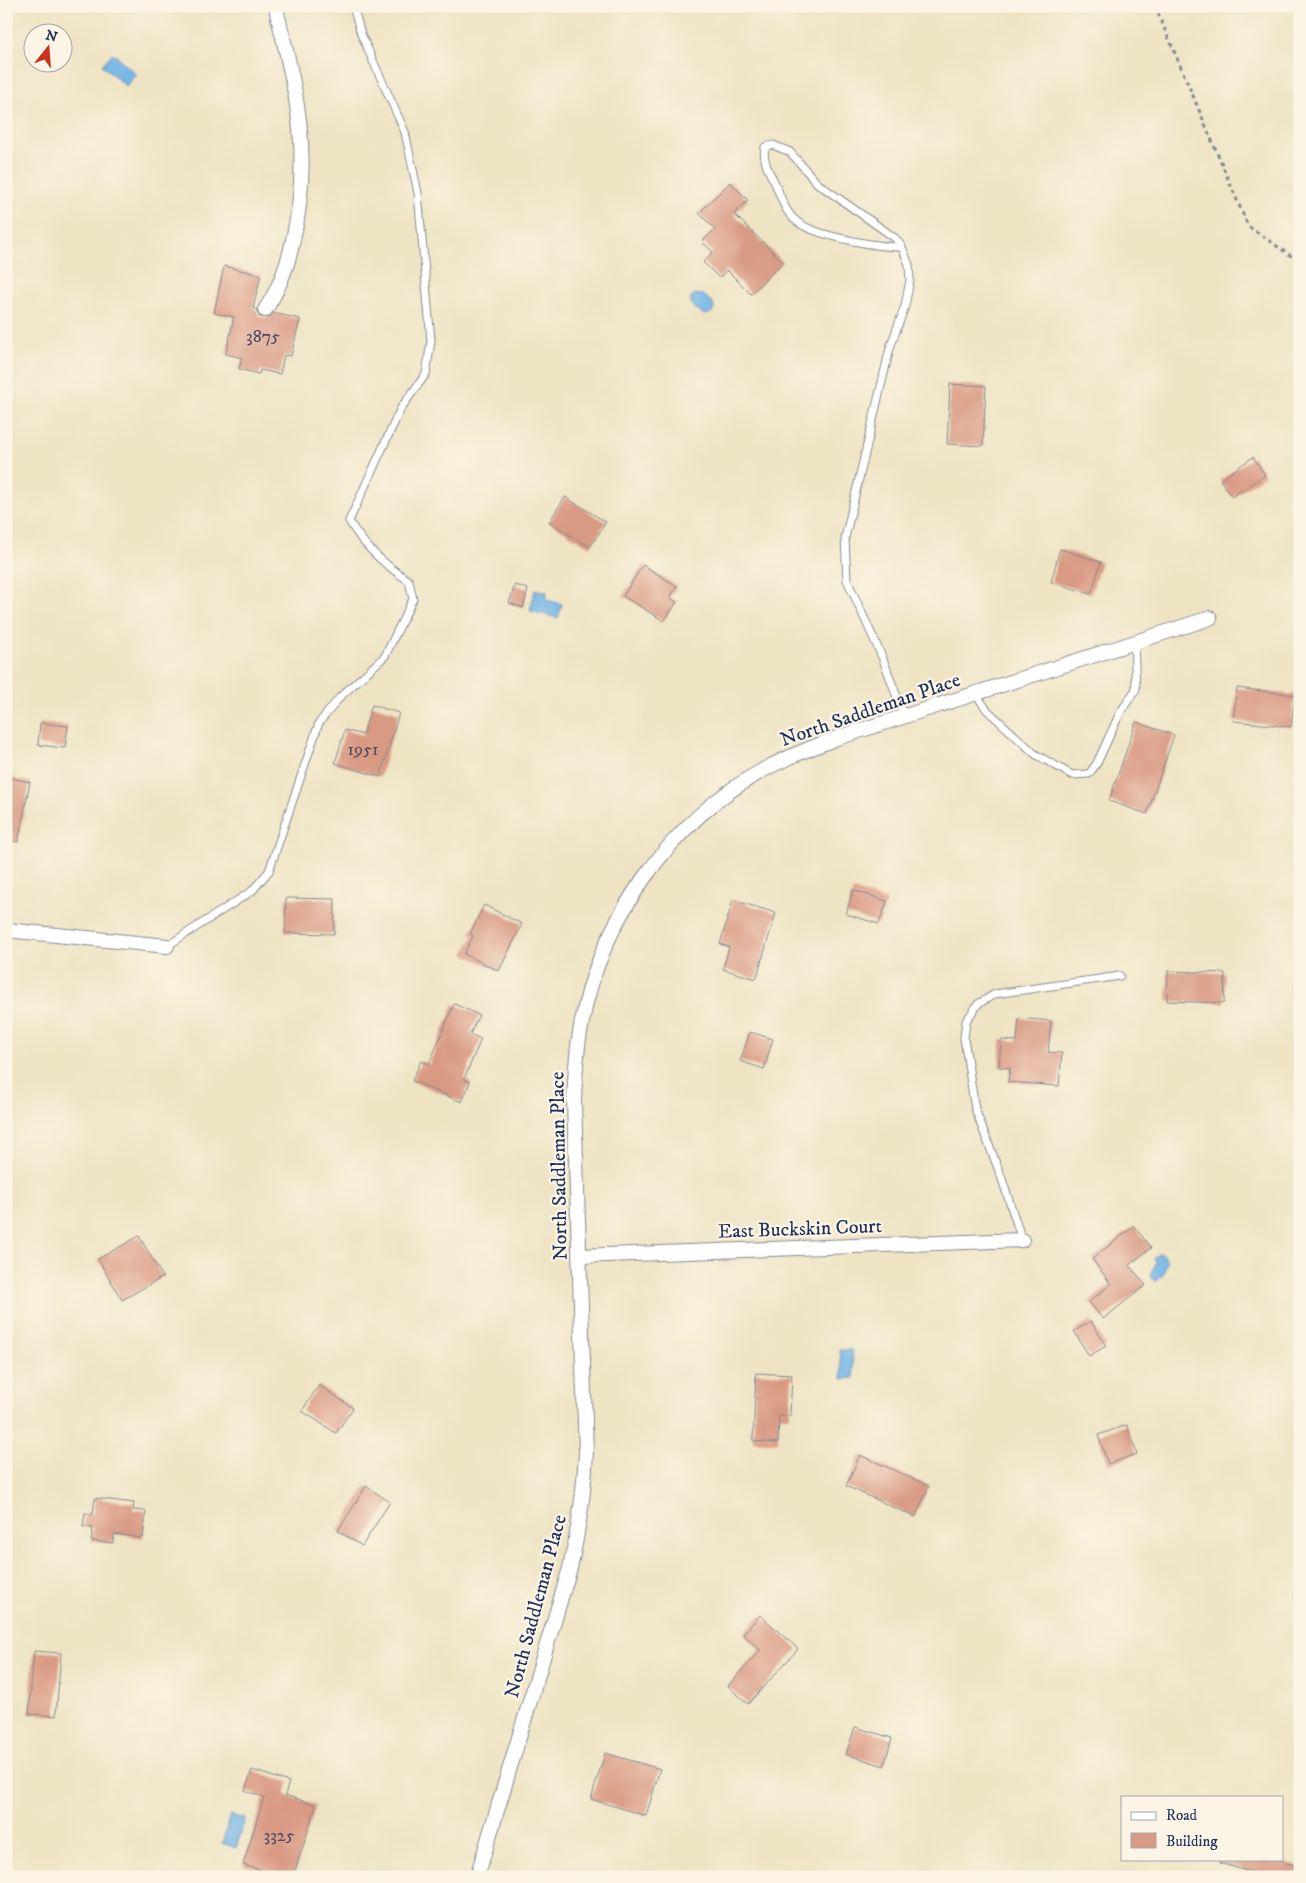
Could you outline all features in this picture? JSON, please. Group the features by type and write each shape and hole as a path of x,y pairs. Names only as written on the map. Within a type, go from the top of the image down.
{"street":[{"path":"264,310 276,294 289,258 299,211 303,163 301,124 295,86 277,13 277,6"},
{"name":"North Saddleman Place","path":"477,1877 570,1568 579,1530 586,1454 574,1102 575,1064 581,1025 590,988 603,952 620,917 640,884 676,839 703,813 734,789 766,768 800,751 837,738 1210,618"},
{"path":"6,930 167,946"},
{"name":"East Buckskin Court","path":"579,1256 1022,1240"}],"lane":[{"path":"167,946 252,892 269,871 319,723 340,696 385,656 413,599 409,581 379,558 360,539 349,521 401,408 426,374 431,341 418,193 406,132 361,34 353,6"},
{"path":"902,247 888,247 832,235 810,228 795,220 785,206 769,171 763,155 765,147 773,145 790,152 817,183 894,238 902,247 909,265 910,280 907,297 890,348 845,538 847,580 884,659 904,716"},
{"path":"975,693 987,710 1035,754 1072,775 1089,774 1097,763 1120,713 1136,690 1134,642"},
{"path":"1022,1240 1001,1176 975,1109 964,1038 966,1021 978,1004 995,994 1120,976"}],"path":[{"path":"1155,6 1248,226 1300,262"}],"water":[{"path":"113,53 136,74 126,86 102,65"},
{"path":"695,294 703,295 713,303 714,309 711,313 704,315 693,307 690,299"},
{"path":"535,589 547,592 546,600 562,604 558,618 530,611"},
{"path":"1159,1253 1167,1261 1163,1275 1157,1281 1152,1279 1150,1275 1156,1263 1154,1258"},
{"path":"840,1350 852,1350 854,1378 842,1379"},
{"path":"231,1815 245,1819 236,1848 222,1843"}],"building":[{"path":"730,182 748,200 734,214 783,262 751,294 727,270 719,278 703,262 713,252 702,242 715,229 699,213"},
{"path":"224,266 261,275 253,308 256,309 260,317 269,318 274,313 300,319 291,356 284,355 280,374 260,370 259,374 239,369 242,358 226,354 234,317 214,313"},
{"path":"950,384 986,386 983,446 947,444"},
{"path":"1253,457 1265,475 1232,497 1220,480"},
{"path":"565,497 606,522 590,547 549,522"},
{"path":"1060,549 1101,562 1091,594 1051,582"},
{"path":"643,565 677,586 670,598 677,602 664,621 623,596"},
{"path":"515,585 528,589 523,608 509,603"},
{"path":"1237,688 1295,695 1291,727 1233,721"},
{"path":"372,705 399,713 380,777 335,763 345,730 363,735"},
{"path":"1136,722 1174,735 1147,814 1109,801"},
{"path":"40,723 68,726 65,748 38,745"},
{"path":"6,777 30,782 18,842 6,839"},
{"path":"853,890 887,901 879,924 846,914"},
{"path":"286,898 335,899 334,934 285,933"},
{"path":"733,900 776,913 756,979 723,969 729,947 720,944"},
{"path":"484,905 522,924 499,971 464,954 473,936 470,934"},
{"path":"1168,971 1225,973 1224,1003 1167,1001"},
{"path":"454,1004 479,1015 470,1034 481,1039 464,1079 470,1082 462,1102 412,1081 421,1061 429,1064"},
{"path":"1019,1018 1051,1021 1048,1052 1062,1053 1059,1086 1008,1082 1010,1068 999,1067 1001,1040 1017,1041"},
{"path":"750,1032 773,1039 764,1069 740,1061"},
{"path":"1134,1226 1151,1248 1129,1265 1146,1285 1103,1319 1089,1302 1111,1284 1092,1259"},
{"path":"139,1236 163,1277 122,1300 98,1259"},
{"path":"1091,1321 1106,1346 1089,1356 1074,1331"},
{"path":"756,1373 792,1375 790,1416 779,1416 778,1443 753,1441"},
{"path":"319,1385 353,1408 336,1433 302,1411"},
{"path":"1127,1425 1137,1454 1108,1464 1098,1435"},
{"path":"860,1455 929,1486 915,1517 846,1486"},
{"path":"366,1486 390,1502 362,1546 338,1531"},
{"path":"95,1498 134,1503 133,1510 146,1511 143,1538 114,1534 113,1543 91,1541 93,1528 83,1527 85,1513 93,1514"},
{"path":"760,1615 798,1649 748,1704 728,1686 760,1650 743,1634"},
{"path":"34,1651 61,1653 56,1716 29,1714"},
{"path":"855,1727 892,1738 884,1766 846,1754"},
{"path":"605,1753 660,1769 646,1816 591,1799"},
{"path":"252,1770 289,1782 285,1795 316,1805 293,1877 270,1877 260,1874 261,1870 243,1865 264,1797 245,1791"},
{"path":"1220,1860 1276,1860 1300,1867 1300,1877 1267,1877 1220,1863"}]}
